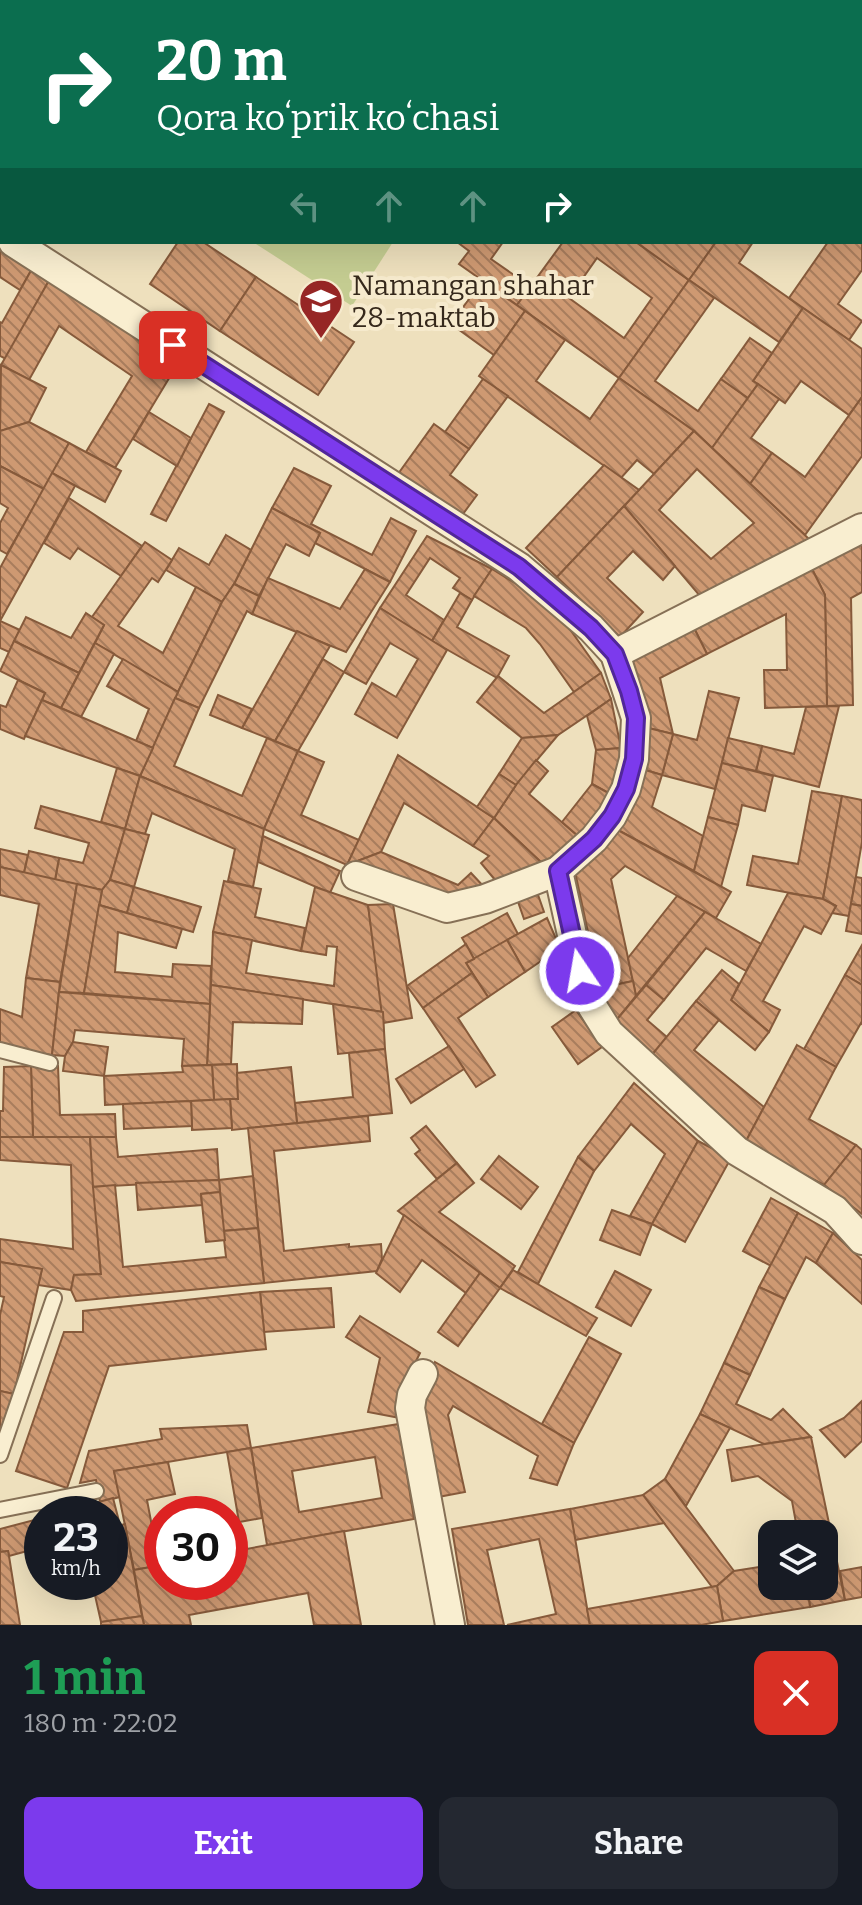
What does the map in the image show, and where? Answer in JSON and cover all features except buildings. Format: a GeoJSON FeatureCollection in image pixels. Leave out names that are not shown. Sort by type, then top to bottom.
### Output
{"type":"FeatureCollection","features":[{"type":"Feature","properties":{"kind":"street"},"geometry":{"type":"LineString","coordinates":[[16,244],[519,567],[583,621],[615,654],[636,718],[634,759],[626,789],[612,816],[594,839],[558,871],[485,899],[447,908],[356,876]]}},
{"type":"Feature","properties":{"kind":"street"},"geometry":{"type":"LineString","coordinates":[[615,654],[862,528]]}},
{"type":"Feature","properties":{"kind":"street"},"geometry":{"type":"LineString","coordinates":[[558,871],[580,971],[592,1006],[609,1033],[737,1151],[835,1210],[862,1240]]}},
{"type":"Feature","properties":{"kind":"street"},"geometry":{"type":"LineString","coordinates":[[423,1374],[412,1395],[410,1408],[450,1625]]}},
{"type":"Feature","properties":{"kind":"lane"},"geometry":{"type":"LineString","coordinates":[[0,1050],[50,1063]]}},
{"type":"Feature","properties":{"kind":"lane"},"geometry":{"type":"LineString","coordinates":[[0,1455],[54,1298]]}},
{"type":"Feature","properties":{"kind":"lane"},"geometry":{"type":"LineString","coordinates":[[0,1510],[96,1491]]}},
{"type":"Feature","properties":{"kind":"green space"},"geometry":{"type":"Polygon","coordinates":[[[256,244],[392,244],[352,306],[256,244]]]}},
{"type":"Feature","properties":{"kind":"place","name":"Namangan shahar 28-maktab"},"geometry":{"type":"Point","coordinates":[321,340]}},
{"type":"Feature","properties":{"kind":"route"},"geometry":{"type":"LineString","coordinates":[[173,345],[519,567],[591,628],[615,654],[636,718],[634,759],[626,789],[612,816],[594,839],[558,871],[580,971]]}}]}
